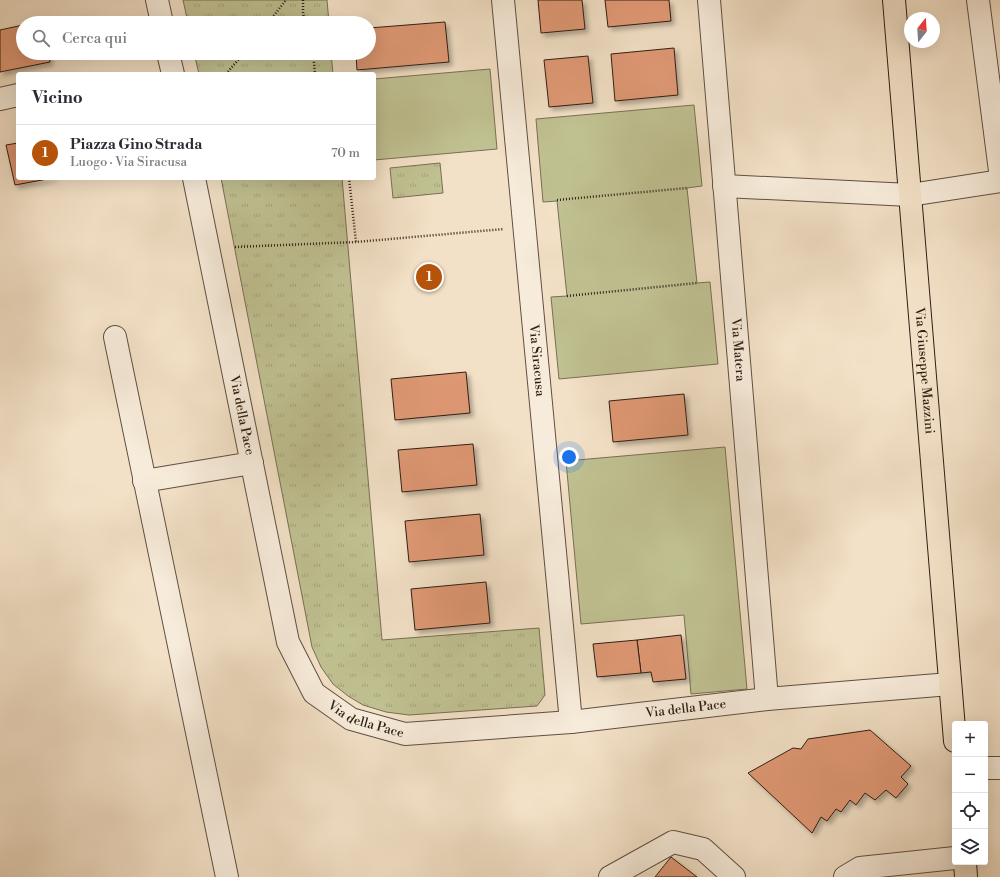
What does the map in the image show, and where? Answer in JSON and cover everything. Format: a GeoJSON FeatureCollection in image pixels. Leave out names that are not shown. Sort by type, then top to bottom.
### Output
{"type":"FeatureCollection","features":[{"type":"Feature","properties":{"kind":"main road","name":"Via Giuseppe Mazzini"},"geometry":{"type":"LineString","coordinates":[[894,0],[953,721]]}},
{"type":"Feature","properties":{"kind":"main road"},"geometry":{"type":"LineString","coordinates":[[965,865],[966,877]]}},
{"type":"Feature","properties":{"kind":"street"},"geometry":{"type":"LineString","coordinates":[[157,0],[160,16]]}},
{"type":"Feature","properties":{"kind":"street","name":"Via Siracusa"},"geometry":{"type":"LineString","coordinates":[[502,0],[571,722]]}},
{"type":"Feature","properties":{"kind":"street","name":"Via Matera"},"geometry":{"type":"LineString","coordinates":[[709,0],[767,699]]}},
{"type":"Feature","properties":{"kind":"street"},"geometry":{"type":"LineString","coordinates":[[978,0],[1000,171]]}},
{"type":"Feature","properties":{"kind":"street"},"geometry":{"type":"LineString","coordinates":[[170,60],[173,72]]}},
{"type":"Feature","properties":{"kind":"street"},"geometry":{"type":"LineString","coordinates":[[0,99],[16,95]]}},
{"type":"Feature","properties":{"kind":"street","name":"Via della Pace"},"geometry":{"type":"LineString","coordinates":[[194,180],[288,642],[314,693],[351,719],[405,734],[571,722],[767,699],[950,684]]}},
{"type":"Feature","properties":{"kind":"street"},"geometry":{"type":"LineString","coordinates":[[724,186],[910,195],[1000,181]]}},
{"type":"Feature","properties":{"kind":"street"},"geometry":{"type":"LineString","coordinates":[[115,336],[227,877]]}},
{"type":"Feature","properties":{"kind":"street"},"geometry":{"type":"LineString","coordinates":[[144,481],[252,463]]}},
{"type":"Feature","properties":{"kind":"street"},"geometry":{"type":"LineString","coordinates":[[988,768],[1000,768]]}},
{"type":"Feature","properties":{"kind":"street"},"geometry":{"type":"LineString","coordinates":[[610,877],[672,842],[703,850],[734,877]]}},
{"type":"Feature","properties":{"kind":"street"},"geometry":{"type":"LineString","coordinates":[[845,877],[860,868],[952,858]]}},
{"type":"Feature","properties":{"kind":"path"},"geometry":{"type":"LineString","coordinates":[[273,16],[286,0]]}},
{"type":"Feature","properties":{"kind":"path"},"geometry":{"type":"LineString","coordinates":[[303,0],[304,16]]}},
{"type":"Feature","properties":{"kind":"path"},"geometry":{"type":"LineString","coordinates":[[228,72],[238,60]]}},
{"type":"Feature","properties":{"kind":"path"},"geometry":{"type":"LineString","coordinates":[[314,60],[315,72]]}},
{"type":"Feature","properties":{"kind":"path"},"geometry":{"type":"LineString","coordinates":[[349,180],[356,242]]}},
{"type":"Feature","properties":{"kind":"path"},"geometry":{"type":"LineString","coordinates":[[557,200],[687,188]]}},
{"type":"Feature","properties":{"kind":"path"},"geometry":{"type":"LineString","coordinates":[[235,247],[356,242],[504,229]]}},
{"type":"Feature","properties":{"kind":"path"},"geometry":{"type":"LineString","coordinates":[[567,296],[697,283]]}},
{"type":"Feature","properties":{"kind":"green space"},"geometry":{"type":"Polygon","coordinates":[[[183,0],[327,0],[328,16],[186,16],[183,0]]]}},
{"type":"Feature","properties":{"kind":"green space"},"geometry":{"type":"Polygon","coordinates":[[[196,60],[332,60],[333,72],[199,72],[196,60]]]}},
{"type":"Feature","properties":{"kind":"green space"},"geometry":{"type":"Polygon","coordinates":[[[490,69],[497,149],[376,160],[376,79],[490,69]]]}},
{"type":"Feature","properties":{"kind":"green space"},"geometry":{"type":"Polygon","coordinates":[[[694,105],[702,186],[687,188],[697,283],[710,282],[718,364],[559,379],[551,297],[567,296],[557,201],[543,202],[536,119],[694,105]]]}},
{"type":"Feature","properties":{"kind":"green space"},"geometry":{"type":"Polygon","coordinates":[[[440,163],[443,193],[393,198],[390,168],[440,163]]]}},
{"type":"Feature","properties":{"kind":"green space"},"geometry":{"type":"Polygon","coordinates":[[[221,180],[342,180],[382,640],[539,628],[545,695],[537,706],[409,715],[386,712],[363,705],[348,696],[333,684],[321,667],[312,647],[221,180]]]}},
{"type":"Feature","properties":{"kind":"green space"},"geometry":{"type":"Polygon","coordinates":[[[725,447],[747,689],[691,694],[684,615],[581,624],[566,461],[725,447]]]}},
{"type":"Feature","properties":{"kind":"building"},"geometry":{"type":"Polygon","coordinates":[[[538,0],[582,0],[585,29],[541,33],[538,0]]]}},
{"type":"Feature","properties":{"kind":"building"},"geometry":{"type":"Polygon","coordinates":[[[605,0],[669,0],[671,21],[608,27],[605,0]]]}},
{"type":"Feature","properties":{"kind":"building"},"geometry":{"type":"Polygon","coordinates":[[[445,22],[449,62],[357,70],[356,60],[376,60],[376,27],[445,22]]]}},
{"type":"Feature","properties":{"kind":"building"},"geometry":{"type":"Polygon","coordinates":[[[16,27],[16,60],[50,60],[50,62],[0,72],[0,30],[16,27]]]}},
{"type":"Feature","properties":{"kind":"building"},"geometry":{"type":"Polygon","coordinates":[[[674,48],[678,95],[615,101],[611,54],[674,48]]]}},
{"type":"Feature","properties":{"kind":"building"},"geometry":{"type":"Polygon","coordinates":[[[588,56],[593,103],[549,107],[544,60],[588,56]]]}},
{"type":"Feature","properties":{"kind":"building"},"geometry":{"type":"Polygon","coordinates":[[[16,143],[16,180],[42,180],[15,185],[6,145],[16,143]]]}},
{"type":"Feature","properties":{"kind":"building"},"geometry":{"type":"Polygon","coordinates":[[[466,372],[470,413],[395,420],[391,379],[466,372]]]}},
{"type":"Feature","properties":{"kind":"building"},"geometry":{"type":"Polygon","coordinates":[[[684,394],[688,435],[613,442],[609,401],[684,394]]]}},
{"type":"Feature","properties":{"kind":"building"},"geometry":{"type":"Polygon","coordinates":[[[473,444],[477,485],[402,492],[398,450],[473,444]]]}},
{"type":"Feature","properties":{"kind":"building"},"geometry":{"type":"Polygon","coordinates":[[[480,514],[484,555],[409,562],[405,521],[480,514]]]}},
{"type":"Feature","properties":{"kind":"building"},"geometry":{"type":"Polygon","coordinates":[[[486,582],[490,623],[415,630],[411,589],[486,582]]]}},
{"type":"Feature","properties":{"kind":"building"},"geometry":{"type":"Polygon","coordinates":[[[681,635],[686,679],[653,682],[651,672],[641,673],[637,640],[681,635]]]}},
{"type":"Feature","properties":{"kind":"building"},"geometry":{"type":"Polygon","coordinates":[[[637,640],[641,673],[597,677],[593,644],[637,640]]]}},
{"type":"Feature","properties":{"kind":"building"},"geometry":{"type":"Polygon","coordinates":[[[870,730],[911,766],[901,777],[908,784],[896,798],[886,790],[875,800],[865,793],[856,805],[850,800],[841,812],[836,809],[827,821],[821,817],[812,833],[748,773],[793,748],[801,749],[808,739],[870,730]]]}},
{"type":"Feature","properties":{"kind":"building"},"geometry":{"type":"Polygon","coordinates":[[[671,857],[697,877],[655,877],[671,857]]]}},
{"type":"Feature","properties":{"kind":"place","name":"Piazza Gino Strada"},"geometry":{"type":"Point","coordinates":[429,277]}}]}
